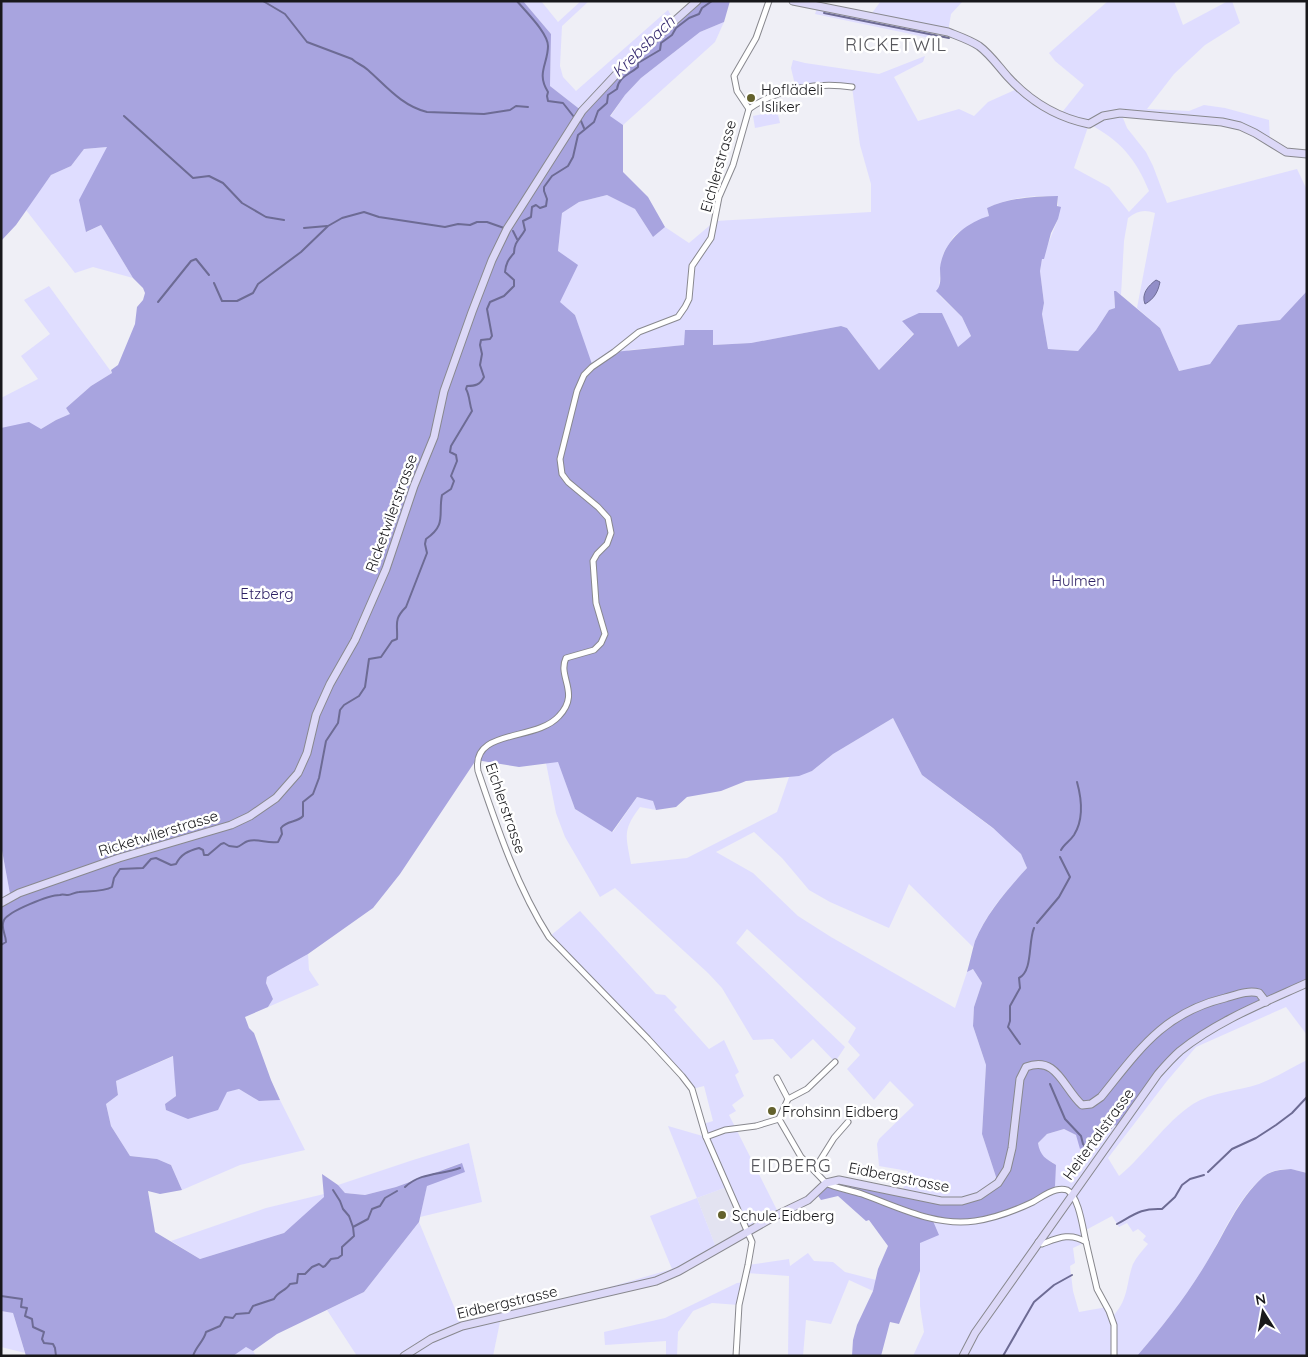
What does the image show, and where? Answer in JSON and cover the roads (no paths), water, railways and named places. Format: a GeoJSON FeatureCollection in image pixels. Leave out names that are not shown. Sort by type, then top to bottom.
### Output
{"type":"FeatureCollection","features":[{"type":"Feature","properties":{"kind":"street","name":"Ricketwilerstrasse"},"geometry":{"type":"LineString","coordinates":[[1,903],[19,893],[119,858],[231,825],[250,816],[276,798],[298,773],[307,753],[316,715],[330,684],[355,640],[386,569],[414,486],[434,437],[444,392],[472,312],[492,260],[507,229],[582,111],[624,66],[697,1]]}},
{"type":"Feature","properties":{"kind":"street"},"geometry":{"type":"LineString","coordinates":[[769,1],[756,38],[734,76],[737,91],[749,108],[768,96],[796,89],[816,86],[852,87]]}},
{"type":"Feature","properties":{"kind":"street"},"geometry":{"type":"LineString","coordinates":[[794,1],[948,32],[962,38],[982,49],[1014,84],[1041,105],[1059,116],[1075,122],[1089,124],[1103,116],[1120,113],[1222,122],[1240,126],[1255,133],[1286,152],[1307,154]]}},
{"type":"Feature","properties":{"kind":"street","name":"Eichlerstrasse"},"geometry":{"type":"LineString","coordinates":[[748,1232],[706,1137],[692,1089],[682,1076],[550,937],[537,918],[507,849],[478,771],[476,760],[481,750],[491,743],[548,726],[560,715],[568,701],[570,690],[563,664],[566,658],[594,650],[601,643],[605,634],[596,603],[593,561],[596,554],[607,544],[610,533],[608,518],[568,482],[562,474],[560,460],[577,391],[584,374],[592,367],[639,332],[678,317],[685,307],[689,298],[692,266],[711,238],[720,197],[733,165],[749,108]]}},
{"type":"Feature","properties":{"kind":"street","name":"Heitertalstrasse"},"geometry":{"type":"LineString","coordinates":[[963,1356],[975,1333],[1038,1242],[1158,1074],[1178,1052],[1210,1030],[1307,983]]}},
{"type":"Feature","properties":{"kind":"street","name":"Eidbergstrasse"},"geometry":{"type":"LineString","coordinates":[[404,1356],[431,1339],[462,1326],[656,1281],[680,1271],[808,1200],[826,1183],[839,1180],[941,1201],[962,1201],[979,1196],[998,1183],[1008,1169],[1020,1079],[1026,1067],[1035,1064],[1045,1064],[1055,1070],[1074,1098],[1082,1106],[1091,1104],[1159,1030],[1178,1016],[1212,1002],[1248,992],[1259,994],[1266,1002]]}},
{"type":"Feature","properties":{"kind":"street"},"geometry":{"type":"LineString","coordinates":[[706,1137],[725,1130],[756,1126],[779,1118],[788,1099],[807,1089],[835,1062]]}},
{"type":"Feature","properties":{"kind":"street"},"geometry":{"type":"LineString","coordinates":[[777,1078],[788,1099]]}},
{"type":"Feature","properties":{"kind":"street"},"geometry":{"type":"LineString","coordinates":[[779,1118],[801,1157],[826,1183],[934,1219],[954,1223],[975,1221],[1000,1216],[1034,1202],[1058,1189],[1066,1190],[1072,1194],[1097,1289],[1114,1325],[1116,1342],[1114,1356]]}},
{"type":"Feature","properties":{"kind":"street"},"geometry":{"type":"LineString","coordinates":[[814,1170],[834,1138],[848,1122]]}},
{"type":"Feature","properties":{"kind":"street"},"geometry":{"type":"LineString","coordinates":[[736,1356],[739,1305],[752,1242],[748,1232]]}},
{"type":"Feature","properties":{"kind":"street"},"geometry":{"type":"LineString","coordinates":[[1038,1242],[1042,1244],[1061,1236],[1072,1236],[1086,1242]]}},
{"type":"Feature","properties":{"kind":"waterway"},"geometry":{"type":"LineString","coordinates":[[263,1],[285,14],[307,42],[352,59],[366,68],[402,100],[418,109],[427,112],[484,114],[510,110],[516,106],[528,107]]}},
{"type":"Feature","properties":{"kind":"waterway"},"geometry":{"type":"LineString","coordinates":[[517,1],[541,29],[547,41],[548,52],[543,79],[548,92],[548,101],[563,103],[574,117]]}},
{"type":"Feature","properties":{"kind":"waterway","name":"Krebsbach"},"geometry":{"type":"LineString","coordinates":[[1,945],[6,942],[3,926],[4,920],[13,912],[30,904],[55,896],[109,889],[112,887],[114,878],[120,869],[143,868],[151,859],[156,858],[171,865],[176,864],[185,853],[199,848],[203,850],[204,855],[208,855],[224,843],[237,847],[252,840],[278,842],[282,834],[281,828],[283,825],[298,820],[303,816],[303,802],[313,794],[319,778],[326,741],[338,723],[340,710],[344,705],[359,696],[365,687],[369,659],[381,657],[392,641],[397,639],[399,615],[406,607],[427,553],[426,539],[437,529],[440,519],[442,495],[451,489],[454,481],[451,476],[457,461],[456,455],[450,452],[451,446],[472,411],[466,389],[467,386],[479,383],[484,377],[480,365],[482,354],[480,345],[481,340],[490,339],[492,336],[487,309],[490,302],[504,296],[514,286],[514,280],[505,272],[505,269],[514,253],[516,243],[525,230],[523,221],[531,217],[532,207],[536,205],[540,208],[546,206],[547,199],[544,187],[552,176],[568,166],[573,157],[578,135],[594,122],[598,111],[607,103],[608,95],[617,89],[622,78],[638,67],[638,63],[660,50],[661,43],[672,35],[676,28],[689,18],[699,14],[702,8],[712,1]]}},
{"type":"Feature","properties":{"kind":"waterway"},"geometry":{"type":"LineString","coordinates":[[824,13],[949,38]]}},
{"type":"Feature","properties":{"kind":"waterway"},"geometry":{"type":"LineString","coordinates":[[124,116],[193,178],[209,176],[223,183],[242,203],[266,217],[284,220]]}},
{"type":"Feature","properties":{"kind":"waterway"},"geometry":{"type":"LineString","coordinates":[[581,121],[584,128]]}},
{"type":"Feature","properties":{"kind":"waterway"},"geometry":{"type":"LineString","coordinates":[[214,283],[222,301],[237,301],[253,293],[258,284],[301,252],[328,226],[342,218],[364,212],[379,217],[445,227],[487,222],[504,228]]}},
{"type":"Feature","properties":{"kind":"waterway"},"geometry":{"type":"LineString","coordinates":[[304,228],[327,226]]}},
{"type":"Feature","properties":{"kind":"waterway"},"geometry":{"type":"LineString","coordinates":[[513,231],[517,239]]}},
{"type":"Feature","properties":{"kind":"waterway"},"geometry":{"type":"LineString","coordinates":[[158,302],[191,261],[196,259],[209,275]]}},
{"type":"Feature","properties":{"kind":"waterway"},"geometry":{"type":"LineString","coordinates":[[1061,850],[1074,835],[1081,816],[1081,802],[1077,782]]}},
{"type":"Feature","properties":{"kind":"waterway"},"geometry":{"type":"LineString","coordinates":[[1037,923],[1059,897],[1070,877],[1060,857]]}},
{"type":"Feature","properties":{"kind":"waterway"},"geometry":{"type":"LineString","coordinates":[[1020,1044],[1008,1027],[1010,1006],[1020,988],[1019,978],[1028,963],[1034,928]]}},
{"type":"Feature","properties":{"kind":"waterway"},"geometry":{"type":"LineString","coordinates":[[1050,1084],[1065,1119],[1081,1136],[1086,1147]]}},
{"type":"Feature","properties":{"kind":"waterway"},"geometry":{"type":"LineString","coordinates":[[1208,1172],[1232,1149],[1256,1138],[1276,1125],[1292,1113],[1307,1097]]}},
{"type":"Feature","properties":{"kind":"waterway"},"geometry":{"type":"LineString","coordinates":[[405,1187],[424,1176],[460,1168]]}},
{"type":"Feature","properties":{"kind":"waterway"},"geometry":{"type":"LineString","coordinates":[[1117,1224],[1143,1211],[1162,1209],[1175,1197],[1182,1185],[1190,1179],[1204,1175]]}},
{"type":"Feature","properties":{"kind":"waterway"},"geometry":{"type":"LineString","coordinates":[[333,1190],[349,1216],[353,1227]]}},
{"type":"Feature","properties":{"kind":"waterway"},"geometry":{"type":"LineString","coordinates":[[193,1356],[206,1332],[220,1326],[225,1317],[233,1318],[236,1314],[249,1313],[253,1306],[274,1299],[290,1284],[297,1283],[298,1274],[305,1274],[312,1267],[319,1264],[323,1267],[331,1259],[342,1255],[342,1247],[354,1236],[353,1227],[368,1219],[372,1209],[380,1206],[385,1198],[397,1191]]}},
{"type":"Feature","properties":{"kind":"waterway"},"geometry":{"type":"LineString","coordinates":[[1003,1356],[1034,1302],[1054,1285],[1072,1275]]}},
{"type":"Feature","properties":{"kind":"waterway"},"geometry":{"type":"LineString","coordinates":[[1,1296],[22,1299],[21,1307],[27,1308],[25,1316],[32,1319],[33,1327],[44,1332],[42,1339],[44,1343],[53,1344],[56,1356]]}},
{"type":"Feature","properties":{"kind":"place","name":"Hoflädeli Isliker"},"geometry":{"type":"Point","coordinates":[751,98]}},
{"type":"Feature","properties":{"kind":"place","name":"Frohsinn Eidberg"},"geometry":{"type":"Point","coordinates":[772,1111]}},
{"type":"Feature","properties":{"kind":"place","name":"Schule Eidberg"},"geometry":{"type":"Point","coordinates":[722,1215]}},
{"type":"Feature","properties":{"kind":"district","name":"RICKETWIL"},"geometry":{"type":"Point","coordinates":[896,44]}},
{"type":"Feature","properties":{"kind":"district","name":"EIDBERG"},"geometry":{"type":"Point","coordinates":[791,1165]}},
{"type":"Feature","properties":{"kind":"park label","name":"Hulmen"},"geometry":{"type":"Point","coordinates":[1078,580]}},
{"type":"Feature","properties":{"kind":"park label","name":"Etzberg"},"geometry":{"type":"Point","coordinates":[267,593]}}]}
